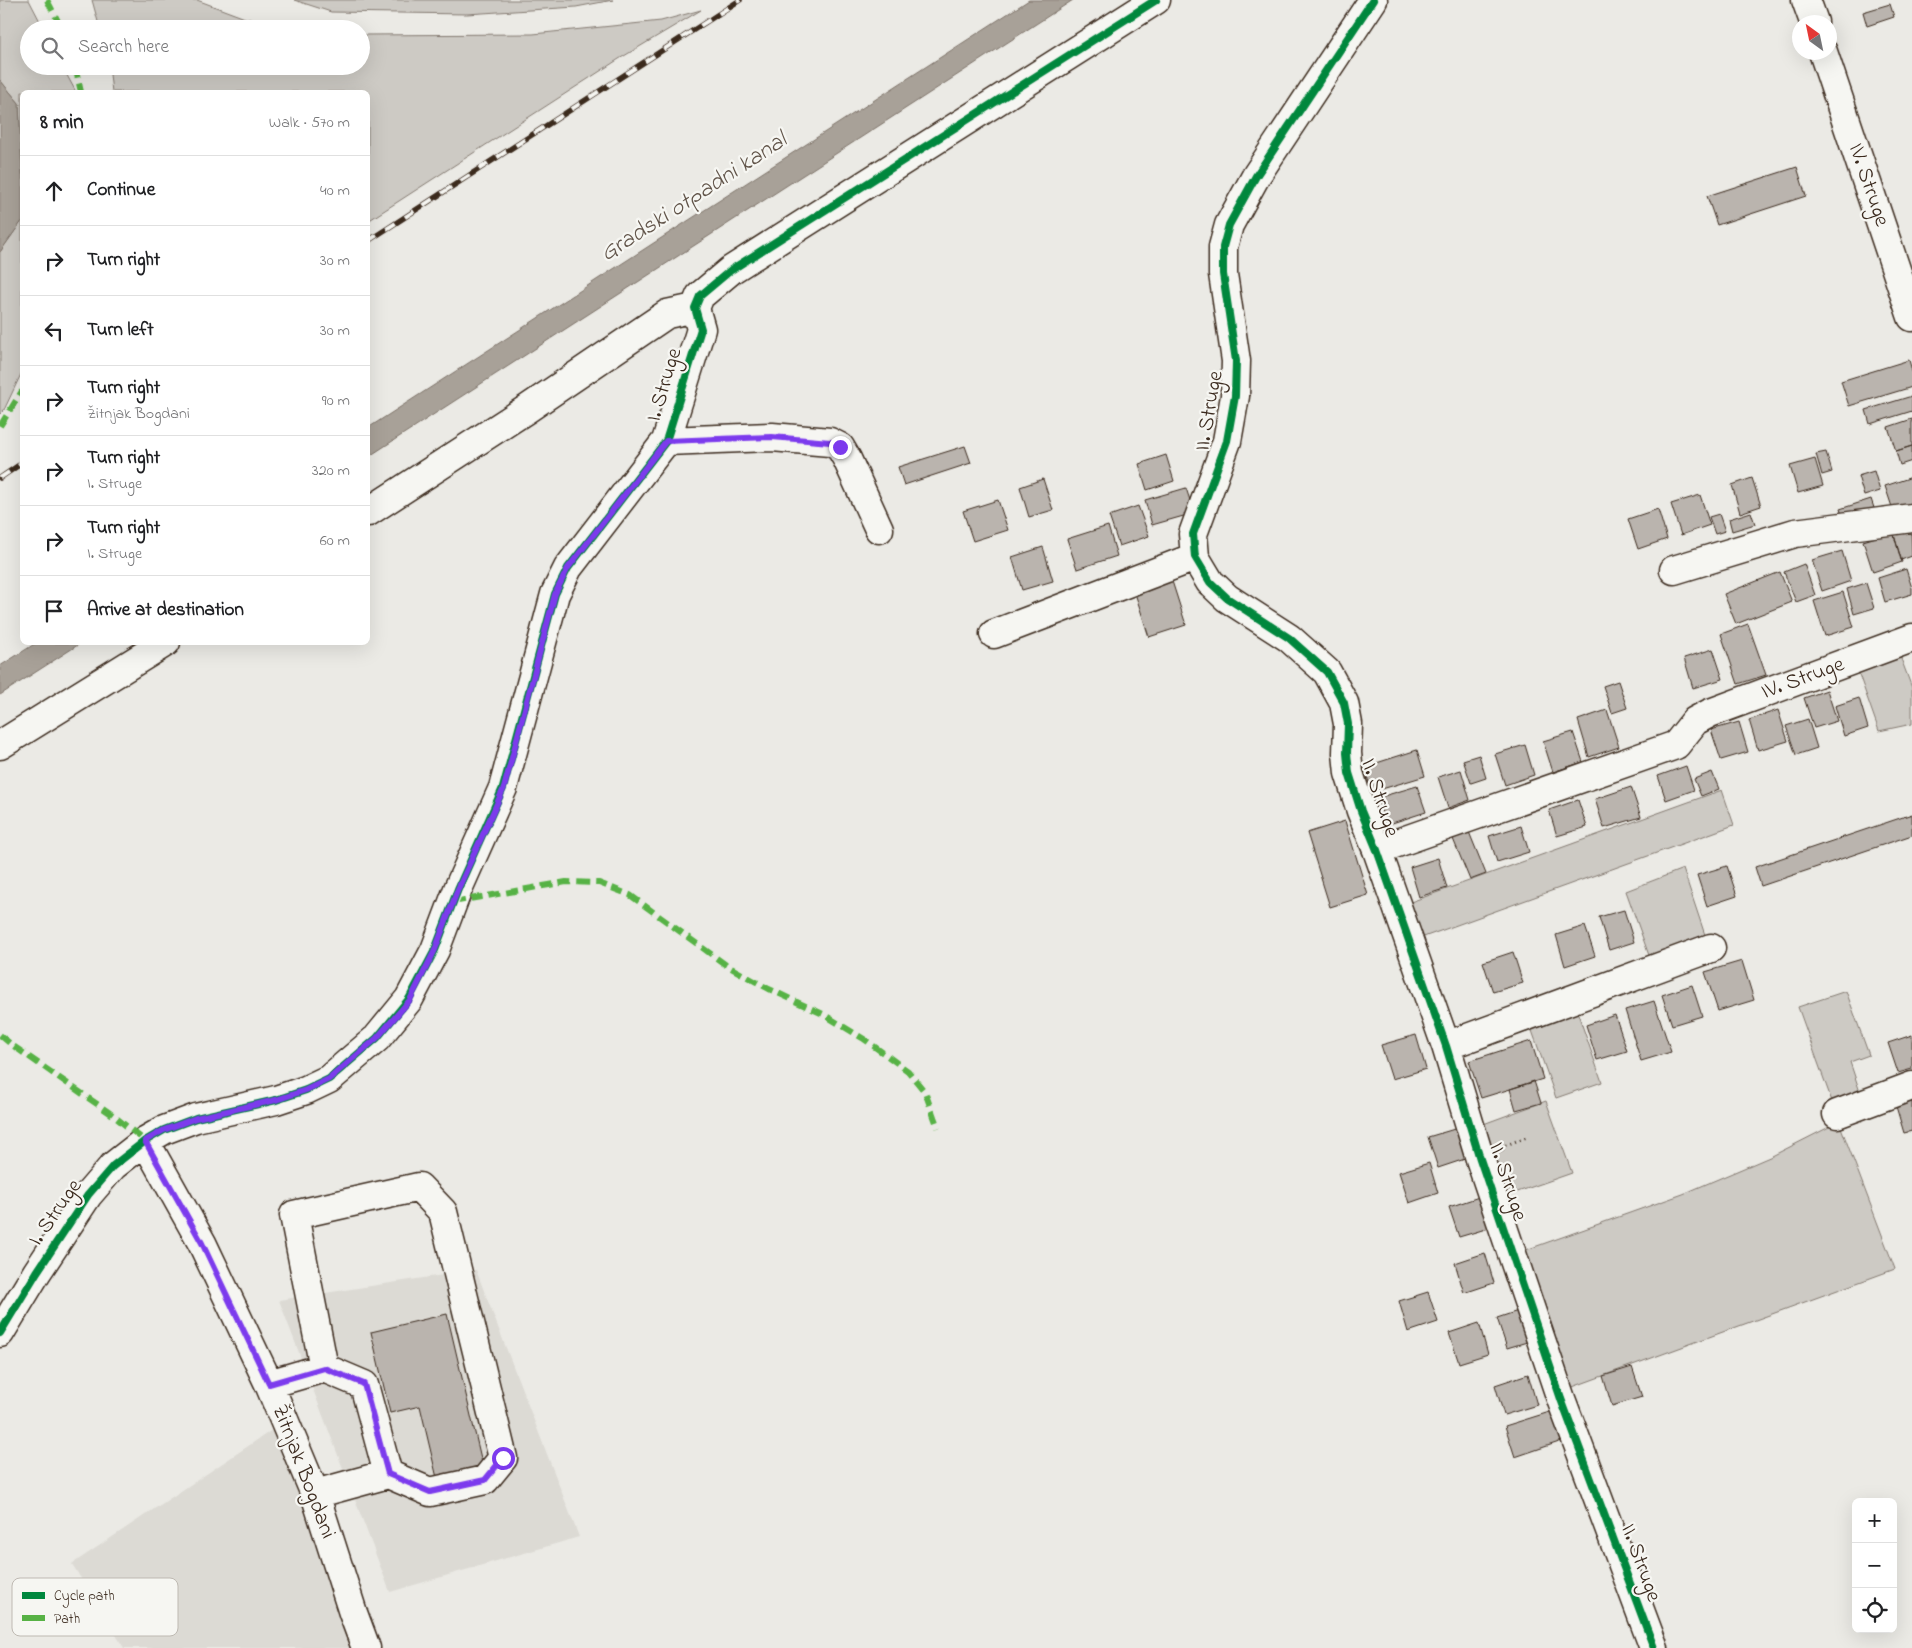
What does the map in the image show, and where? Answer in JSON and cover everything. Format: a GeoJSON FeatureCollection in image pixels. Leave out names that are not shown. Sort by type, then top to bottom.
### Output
{"type":"FeatureCollection","features":[{"type":"Feature","properties":{"kind":"street"},"geometry":{"type":"LineString","coordinates":[[370,511],[527,409],[667,314],[695,308],[700,296],[731,270],[1156,0]]}},
{"type":"Feature","properties":{"kind":"street","name":"II. Struge"},"geometry":{"type":"LineString","coordinates":[[1373,0],[1256,176],[1229,225],[1223,247],[1223,274],[1236,361],[1235,396],[1227,441],[1193,534],[1195,557],[1210,582],[1228,598],[1289,638],[1309,654],[1327,672],[1344,703],[1348,724],[1347,753],[1349,773],[1361,811],[1377,850],[1446,1046],[1479,1155],[1561,1399],[1654,1648]]}},
{"type":"Feature","properties":{"kind":"street"},"geometry":{"type":"LineString","coordinates":[[1806,0],[1811,15]]}},
{"type":"Feature","properties":{"kind":"street","name":"IV. Struge"},"geometry":{"type":"LineString","coordinates":[[1827,60],[1912,317]]}},
{"type":"Feature","properties":{"kind":"street","name":"I. Struge"},"geometry":{"type":"LineString","coordinates":[[0,1333],[37,1272],[88,1195],[113,1166],[145,1141],[164,1130],[196,1118],[276,1100],[306,1090],[329,1079],[377,1038],[410,1000],[435,950],[458,889],[504,788],[555,594],[568,568],[666,441],[701,329],[695,308]]}},
{"type":"Feature","properties":{"kind":"street","name":"I. Struge"},"geometry":{"type":"LineString","coordinates":[[666,441],[772,437],[830,442],[840,447],[847,459],[879,529]]}},
{"type":"Feature","properties":{"kind":"street"},"geometry":{"type":"LineString","coordinates":[[1674,570],[1795,534],[1912,518]]}},
{"type":"Feature","properties":{"kind":"street"},"geometry":{"type":"LineString","coordinates":[[994,634],[1195,557]]}},
{"type":"Feature","properties":{"kind":"street","name":"IV. Struge"},"geometry":{"type":"LineString","coordinates":[[1695,720],[1912,638]]}},
{"type":"Feature","properties":{"kind":"street"},"geometry":{"type":"LineString","coordinates":[[0,745],[161,645]]}},
{"type":"Feature","properties":{"kind":"street","name":"II. Struge"},"geometry":{"type":"LineString","coordinates":[[1377,850],[1676,745],[1695,720]]}},
{"type":"Feature","properties":{"kind":"street"},"geometry":{"type":"LineString","coordinates":[[1446,1046],[1711,948]]}},
{"type":"Feature","properties":{"kind":"street"},"geometry":{"type":"LineString","coordinates":[[1837,1114],[1912,1086]]}},
{"type":"Feature","properties":{"kind":"street","name":"Žitnjak Bogdani"},"geometry":{"type":"LineString","coordinates":[[145,1141],[202,1243],[269,1384],[315,1494],[366,1648]]}},
{"type":"Feature","properties":{"kind":"street"},"geometry":{"type":"LineString","coordinates":[[315,1494],[388,1474],[430,1492],[485,1480],[503,1458],[443,1212],[419,1187],[294,1215],[324,1368]]}},
{"type":"Feature","properties":{"kind":"street"},"geometry":{"type":"LineString","coordinates":[[269,1384],[324,1368],[364,1384],[388,1474]]}},
{"type":"Feature","properties":{"kind":"path"},"geometry":{"type":"LineString","coordinates":[[1479,1155],[1528,1137]]}},
{"type":"Feature","properties":{"kind":"shaded area"},"geometry":{"type":"Polygon","coordinates":[[[0,0],[29,0],[39,20],[20,20],[20,75],[67,75],[75,90],[20,90],[20,127],[19,103],[0,80],[0,0]]]}},
{"type":"Feature","properties":{"kind":"shaded area"},"geometry":{"type":"Polygon","coordinates":[[[92,0],[197,0],[254,20],[98,20],[92,0]]]}},
{"type":"Feature","properties":{"kind":"shaded area"},"geometry":{"type":"Polygon","coordinates":[[[294,0],[613,0],[576,7],[467,14],[331,12],[294,0]]]}},
{"type":"Feature","properties":{"kind":"shaded area"},"geometry":{"type":"Polygon","coordinates":[[[1029,0],[1073,0],[370,456],[370,427],[1029,0]]]}},
{"type":"Feature","properties":{"kind":"shaded area"},"geometry":{"type":"Polygon","coordinates":[[[701,10],[619,59],[370,220],[370,90],[112,90],[110,75],[370,75],[370,35],[533,34],[661,21],[701,10]]]}},
{"type":"Feature","properties":{"kind":"shaded area"},"geometry":{"type":"Polygon","coordinates":[[[0,80],[19,103],[20,224],[0,252],[0,80]]]}},
{"type":"Feature","properties":{"kind":"shaded area"},"geometry":{"type":"Polygon","coordinates":[[[20,224],[20,376],[4,410],[0,414],[0,252],[20,224]]]}},
{"type":"Feature","properties":{"kind":"shaded area"},"geometry":{"type":"Polygon","coordinates":[[[33,645],[78,645],[0,695],[0,666],[33,645]]]}},
{"type":"Feature","properties":{"kind":"shaded area"},"geometry":{"type":"Polygon","coordinates":[[[1897,648],[1912,688],[1912,724],[1879,731],[1855,663],[1897,648]]]}},
{"type":"Feature","properties":{"kind":"shaded area"},"geometry":{"type":"Polygon","coordinates":[[[1722,790],[1734,825],[1418,939],[1405,904],[1722,790]]]}},
{"type":"Feature","properties":{"kind":"shaded area"},"geometry":{"type":"Polygon","coordinates":[[[1683,869],[1707,941],[1651,961],[1626,891],[1683,869]]]}},
{"type":"Feature","properties":{"kind":"shaded area"},"geometry":{"type":"Polygon","coordinates":[[[1846,991],[1869,1055],[1850,1062],[1862,1098],[1834,1107],[1798,1007],[1846,991]]]}},
{"type":"Feature","properties":{"kind":"shaded area"},"geometry":{"type":"Polygon","coordinates":[[[1576,1008],[1602,1082],[1556,1098],[1530,1025],[1576,1008]]]}},
{"type":"Feature","properties":{"kind":"shaded area"},"geometry":{"type":"Polygon","coordinates":[[[1546,1101],[1572,1173],[1503,1197],[1492,1156],[1504,1150],[1501,1143],[1489,1146],[1478,1126],[1546,1101]]]}},
{"type":"Feature","properties":{"kind":"shaded area"},"geometry":{"type":"Polygon","coordinates":[[[1839,1122],[1895,1269],[1567,1389],[1523,1251],[1683,1194],[1772,1156],[1839,1122]]]}},
{"type":"Feature","properties":{"kind":"shaded area"},"geometry":{"type":"Polygon","coordinates":[[[476,1270],[579,1537],[390,1592],[279,1300],[476,1270]]]}},
{"type":"Feature","properties":{"kind":"shaded area"},"geometry":{"type":"Polygon","coordinates":[[[275,1428],[358,1648],[124,1648],[117,1636],[178,1636],[178,1578],[81,1578],[72,1564],[275,1428]]]}},
{"type":"Feature","properties":{"kind":"building"},"geometry":{"type":"Polygon","coordinates":[[[1890,4],[1894,17],[1867,26],[1863,12],[1890,4]]]}},
{"type":"Feature","properties":{"kind":"building"},"geometry":{"type":"Polygon","coordinates":[[[1797,167],[1806,196],[1717,225],[1707,196],[1797,167]]]}},
{"type":"Feature","properties":{"kind":"building"},"geometry":{"type":"Polygon","coordinates":[[[1909,360],[1912,371],[1912,387],[1849,406],[1841,381],[1909,360]]]}},
{"type":"Feature","properties":{"kind":"building"},"geometry":{"type":"Polygon","coordinates":[[[1912,396],[1912,411],[1870,424],[1866,410],[1912,396]]]}},
{"type":"Feature","properties":{"kind":"building"},"geometry":{"type":"Polygon","coordinates":[[[1912,419],[1912,446],[1896,451],[1888,427],[1912,419]]]}},
{"type":"Feature","properties":{"kind":"building"},"geometry":{"type":"Polygon","coordinates":[[[965,446],[971,463],[904,485],[898,467],[965,446]]]}},
{"type":"Feature","properties":{"kind":"building"},"geometry":{"type":"Polygon","coordinates":[[[1912,446],[1912,461],[1900,465],[1896,451],[1912,446]]]}},
{"type":"Feature","properties":{"kind":"building"},"geometry":{"type":"Polygon","coordinates":[[[1826,452],[1832,472],[1822,475],[1816,454],[1826,452]]]}},
{"type":"Feature","properties":{"kind":"building"},"geometry":{"type":"Polygon","coordinates":[[[1166,455],[1174,481],[1147,490],[1139,464],[1166,455]]]}},
{"type":"Feature","properties":{"kind":"building"},"geometry":{"type":"Polygon","coordinates":[[[1815,459],[1823,486],[1798,493],[1790,466],[1815,459]]]}},
{"type":"Feature","properties":{"kind":"building"},"geometry":{"type":"Polygon","coordinates":[[[1874,471],[1880,491],[1864,496],[1858,476],[1874,471]]]}},
{"type":"Feature","properties":{"kind":"building"},"geometry":{"type":"Polygon","coordinates":[[[1912,477],[1912,510],[1895,516],[1885,486],[1912,477]]]}},
{"type":"Feature","properties":{"kind":"building"},"geometry":{"type":"Polygon","coordinates":[[[1752,478],[1761,506],[1740,513],[1732,485],[1752,478]]]}},
{"type":"Feature","properties":{"kind":"building"},"geometry":{"type":"Polygon","coordinates":[[[1043,479],[1053,510],[1029,517],[1020,487],[1043,479]]]}},
{"type":"Feature","properties":{"kind":"building"},"geometry":{"type":"Polygon","coordinates":[[[1186,488],[1194,513],[1152,525],[1145,500],[1186,488]]]}},
{"type":"Feature","properties":{"kind":"building"},"geometry":{"type":"Polygon","coordinates":[[[1700,495],[1710,525],[1681,535],[1671,504],[1700,495]]]}},
{"type":"Feature","properties":{"kind":"building"},"geometry":{"type":"Polygon","coordinates":[[[1871,499],[1876,514],[1845,523],[1840,509],[1871,499]]]}},
{"type":"Feature","properties":{"kind":"building"},"geometry":{"type":"Polygon","coordinates":[[[998,500],[1008,530],[973,541],[963,511],[998,500]]]}},
{"type":"Feature","properties":{"kind":"building"},"geometry":{"type":"Polygon","coordinates":[[[1138,506],[1149,536],[1119,546],[1109,516],[1138,506]]]}},
{"type":"Feature","properties":{"kind":"building"},"geometry":{"type":"Polygon","coordinates":[[[1658,509],[1667,539],[1638,549],[1628,519],[1658,509]]]}},
{"type":"Feature","properties":{"kind":"building"},"geometry":{"type":"Polygon","coordinates":[[[1751,512],[1755,524],[1732,531],[1729,519],[1751,512]]]}},
{"type":"Feature","properties":{"kind":"building"},"geometry":{"type":"Polygon","coordinates":[[[1719,514],[1725,531],[1715,534],[1709,517],[1719,514]]]}},
{"type":"Feature","properties":{"kind":"building"},"geometry":{"type":"Polygon","coordinates":[[[1108,526],[1117,556],[1077,569],[1067,539],[1108,526]]]}},
{"type":"Feature","properties":{"kind":"building"},"geometry":{"type":"Polygon","coordinates":[[[1911,530],[1912,556],[1901,560],[1894,535],[1911,530]]]}},
{"type":"Feature","properties":{"kind":"building"},"geometry":{"type":"Polygon","coordinates":[[[1893,532],[1902,562],[1873,572],[1863,541],[1893,532]]]}},
{"type":"Feature","properties":{"kind":"building"},"geometry":{"type":"Polygon","coordinates":[[[1043,547],[1053,581],[1022,590],[1012,557],[1043,547]]]}},
{"type":"Feature","properties":{"kind":"building"},"geometry":{"type":"Polygon","coordinates":[[[1842,551],[1851,581],[1822,591],[1812,560],[1842,551]]]}},
{"type":"Feature","properties":{"kind":"building"},"geometry":{"type":"Polygon","coordinates":[[[1804,564],[1815,595],[1796,602],[1784,572],[1804,564]]]}},
{"type":"Feature","properties":{"kind":"building"},"geometry":{"type":"Polygon","coordinates":[[[1906,569],[1912,594],[1885,602],[1878,578],[1906,569]]]}},
{"type":"Feature","properties":{"kind":"building"},"geometry":{"type":"Polygon","coordinates":[[[1780,572],[1792,602],[1736,624],[1724,594],[1780,572]]]}},
{"type":"Feature","properties":{"kind":"building"},"geometry":{"type":"Polygon","coordinates":[[[1171,578],[1186,625],[1149,637],[1134,590],[1171,578]]]}},
{"type":"Feature","properties":{"kind":"building"},"geometry":{"type":"Polygon","coordinates":[[[1866,583],[1874,608],[1854,614],[1847,589],[1866,583]]]}},
{"type":"Feature","properties":{"kind":"building"},"geometry":{"type":"Polygon","coordinates":[[[1843,592],[1854,627],[1825,636],[1814,601],[1843,592]]]}},
{"type":"Feature","properties":{"kind":"building"},"geometry":{"type":"Polygon","coordinates":[[[1748,624],[1766,675],[1738,684],[1721,634],[1748,624]]]}},
{"type":"Feature","properties":{"kind":"building"},"geometry":{"type":"Polygon","coordinates":[[[1713,649],[1723,679],[1693,688],[1684,658],[1713,649]]]}},
{"type":"Feature","properties":{"kind":"building"},"geometry":{"type":"Polygon","coordinates":[[[1618,681],[1627,708],[1612,713],[1603,686],[1618,681]]]}},
{"type":"Feature","properties":{"kind":"building"},"geometry":{"type":"Polygon","coordinates":[[[1827,690],[1837,721],[1814,728],[1804,698],[1827,690]]]}},
{"type":"Feature","properties":{"kind":"building"},"geometry":{"type":"Polygon","coordinates":[[[1859,698],[1868,728],[1844,736],[1835,706],[1859,698]]]}},
{"type":"Feature","properties":{"kind":"building"},"geometry":{"type":"Polygon","coordinates":[[[1607,710],[1619,747],[1589,757],[1578,720],[1607,710]]]}},
{"type":"Feature","properties":{"kind":"building"},"geometry":{"type":"Polygon","coordinates":[[[1778,710],[1788,741],[1758,750],[1749,720],[1778,710]]]}},
{"type":"Feature","properties":{"kind":"building"},"geometry":{"type":"Polygon","coordinates":[[[1808,719],[1817,748],[1796,755],[1786,726],[1808,719]]]}},
{"type":"Feature","properties":{"kind":"building"},"geometry":{"type":"Polygon","coordinates":[[[1739,722],[1748,752],[1721,760],[1711,730],[1739,722]]]}},
{"type":"Feature","properties":{"kind":"building"},"geometry":{"type":"Polygon","coordinates":[[[1573,732],[1583,762],[1553,772],[1543,741],[1573,732]]]}},
{"type":"Feature","properties":{"kind":"building"},"geometry":{"type":"Polygon","coordinates":[[[1525,745],[1534,775],[1505,785],[1495,754],[1525,745]]]}},
{"type":"Feature","properties":{"kind":"building"},"geometry":{"type":"Polygon","coordinates":[[[1417,750],[1425,776],[1372,792],[1364,767],[1417,750]]]}},
{"type":"Feature","properties":{"kind":"building"},"geometry":{"type":"Polygon","coordinates":[[[1479,755],[1486,778],[1471,783],[1463,760],[1479,755]]]}},
{"type":"Feature","properties":{"kind":"building"},"geometry":{"type":"Polygon","coordinates":[[[1686,766],[1694,790],[1666,800],[1658,776],[1686,766]]]}},
{"type":"Feature","properties":{"kind":"building"},"geometry":{"type":"Polygon","coordinates":[[[1461,770],[1470,800],[1448,808],[1438,777],[1461,770]]]}},
{"type":"Feature","properties":{"kind":"building"},"geometry":{"type":"Polygon","coordinates":[[[1712,772],[1719,789],[1701,796],[1694,779],[1712,772]]]}},
{"type":"Feature","properties":{"kind":"building"},"geometry":{"type":"Polygon","coordinates":[[[1417,786],[1426,812],[1386,825],[1377,798],[1417,786]]]}},
{"type":"Feature","properties":{"kind":"building"},"geometry":{"type":"Polygon","coordinates":[[[1631,787],[1641,817],[1604,828],[1595,799],[1631,787]]]}},
{"type":"Feature","properties":{"kind":"building"},"geometry":{"type":"Polygon","coordinates":[[[1578,800],[1587,827],[1557,836],[1549,810],[1578,800]]]}},
{"type":"Feature","properties":{"kind":"building"},"geometry":{"type":"Polygon","coordinates":[[[1912,814],[1912,835],[1761,886],[1755,867],[1912,814]]]}},
{"type":"Feature","properties":{"kind":"building"},"geometry":{"type":"Polygon","coordinates":[[[1345,821],[1368,895],[1330,907],[1307,833],[1345,821]]]}},
{"type":"Feature","properties":{"kind":"building"},"geometry":{"type":"Polygon","coordinates":[[[1521,826],[1529,852],[1497,862],[1489,836],[1521,826]]]}},
{"type":"Feature","properties":{"kind":"building"},"geometry":{"type":"Polygon","coordinates":[[[1467,827],[1486,874],[1470,880],[1451,834],[1467,827]]]}},
{"type":"Feature","properties":{"kind":"building"},"geometry":{"type":"Polygon","coordinates":[[[1438,858],[1447,888],[1419,897],[1410,867],[1438,858]]]}},
{"type":"Feature","properties":{"kind":"building"},"geometry":{"type":"Polygon","coordinates":[[[1727,866],[1737,896],[1707,906],[1697,875],[1727,866]]]}},
{"type":"Feature","properties":{"kind":"building"},"geometry":{"type":"Polygon","coordinates":[[[1624,910],[1634,942],[1609,950],[1599,917],[1624,910]]]}},
{"type":"Feature","properties":{"kind":"building"},"geometry":{"type":"Polygon","coordinates":[[[1585,926],[1595,956],[1565,966],[1556,935],[1585,926]]]}},
{"type":"Feature","properties":{"kind":"building"},"geometry":{"type":"Polygon","coordinates":[[[1513,952],[1523,983],[1493,992],[1483,962],[1513,952]]]}},
{"type":"Feature","properties":{"kind":"building"},"geometry":{"type":"Polygon","coordinates":[[[1742,961],[1754,1000],[1718,1011],[1705,972],[1742,961]]]}},
{"type":"Feature","properties":{"kind":"building"},"geometry":{"type":"Polygon","coordinates":[[[1692,985],[1702,1016],[1672,1025],[1662,995],[1692,985]]]}},
{"type":"Feature","properties":{"kind":"building"},"geometry":{"type":"Polygon","coordinates":[[[1654,1001],[1671,1052],[1641,1061],[1625,1010],[1654,1001]]]}},
{"type":"Feature","properties":{"kind":"building"},"geometry":{"type":"Polygon","coordinates":[[[1615,1015],[1627,1051],[1597,1060],[1586,1025],[1615,1015]]]}},
{"type":"Feature","properties":{"kind":"building"},"geometry":{"type":"Polygon","coordinates":[[[1416,1035],[1426,1069],[1392,1079],[1381,1045],[1416,1035]]]}},
{"type":"Feature","properties":{"kind":"building"},"geometry":{"type":"Polygon","coordinates":[[[1912,1035],[1912,1069],[1898,1073],[1888,1043],[1912,1035]]]}},
{"type":"Feature","properties":{"kind":"building"},"geometry":{"type":"Polygon","coordinates":[[[1531,1041],[1543,1079],[1481,1098],[1469,1061],[1531,1041]]]}},
{"type":"Feature","properties":{"kind":"building"},"geometry":{"type":"Polygon","coordinates":[[[1534,1081],[1541,1103],[1516,1110],[1510,1089],[1534,1081]]]}},
{"type":"Feature","properties":{"kind":"building"},"geometry":{"type":"Polygon","coordinates":[[[1912,1097],[1912,1131],[1904,1133],[1895,1103],[1912,1097]]]}},
{"type":"Feature","properties":{"kind":"building"},"geometry":{"type":"Polygon","coordinates":[[[1458,1128],[1468,1158],[1438,1168],[1428,1137],[1458,1128]]]}},
{"type":"Feature","properties":{"kind":"building"},"geometry":{"type":"Polygon","coordinates":[[[1429,1163],[1438,1193],[1409,1203],[1399,1172],[1429,1163]]]}},
{"type":"Feature","properties":{"kind":"building"},"geometry":{"type":"Polygon","coordinates":[[[1479,1197],[1489,1228],[1459,1237],[1449,1207],[1479,1197]]]}},
{"type":"Feature","properties":{"kind":"building"},"geometry":{"type":"Polygon","coordinates":[[[1485,1253],[1494,1283],[1464,1293],[1455,1263],[1485,1253]]]}},
{"type":"Feature","properties":{"kind":"building"},"geometry":{"type":"Polygon","coordinates":[[[1428,1292],[1438,1322],[1408,1332],[1399,1301],[1428,1292]]]}},
{"type":"Feature","properties":{"kind":"building"},"geometry":{"type":"Polygon","coordinates":[[[1527,1308],[1537,1339],[1507,1348],[1497,1318],[1527,1308]]]}},
{"type":"Feature","properties":{"kind":"building"},"geometry":{"type":"Polygon","coordinates":[[[447,1314],[483,1467],[437,1478],[420,1406],[390,1413],[371,1332],[447,1314]]]}},
{"type":"Feature","properties":{"kind":"building"},"geometry":{"type":"Polygon","coordinates":[[[1479,1323],[1488,1354],[1459,1363],[1449,1333],[1479,1323]]]}},
{"type":"Feature","properties":{"kind":"building"},"geometry":{"type":"Polygon","coordinates":[[[1632,1367],[1642,1397],[1612,1406],[1603,1376],[1632,1367]]]}},
{"type":"Feature","properties":{"kind":"building"},"geometry":{"type":"Polygon","coordinates":[[[1528,1374],[1537,1405],[1504,1415],[1495,1385],[1528,1374]]]}},
{"type":"Feature","properties":{"kind":"building"},"geometry":{"type":"Polygon","coordinates":[[[1556,1410],[1565,1440],[1515,1457],[1505,1426],[1556,1410]]]}},
{"type":"Feature","properties":{"kind":"railway"},"geometry":{"type":"LineString","coordinates":[[370,240],[740,0]]}},
{"type":"Feature","properties":{"kind":"railway"},"geometry":{"type":"LineString","coordinates":[[0,478],[20,464]]}},
{"type":"Feature","properties":{"kind":"marked path"},"geometry":{"type":"LineString","coordinates":[[47,0],[57,20]]}},
{"type":"Feature","properties":{"kind":"marked path"},"geometry":{"type":"LineString","coordinates":[[77,75],[81,90]]}},
{"type":"Feature","properties":{"kind":"marked path"},"geometry":{"type":"LineString","coordinates":[[0,426],[20,394]]}},
{"type":"Feature","properties":{"kind":"marked path"},"geometry":{"type":"LineString","coordinates":[[453,902],[566,882],[599,883],[630,895],[726,965],[769,989],[823,1014],[864,1039],[908,1071],[925,1092],[938,1128]]}},
{"type":"Feature","properties":{"kind":"marked path"},"geometry":{"type":"LineString","coordinates":[[0,1035],[110,1113],[145,1141]]}},
{"type":"Feature","properties":{"kind":"cycle path"},"geometry":{"type":"LineString","coordinates":[[0,1333],[37,1272],[88,1195],[113,1166],[145,1141],[164,1130],[196,1118],[276,1100],[306,1090],[329,1079],[377,1038],[409,999],[435,950],[458,889],[503,788],[555,594],[568,568],[666,441],[701,329],[695,308],[700,296],[731,270],[1156,0]]}},
{"type":"Feature","properties":{"kind":"cycle path"},"geometry":{"type":"LineString","coordinates":[[1373,0],[1256,176],[1229,225],[1223,247],[1223,274],[1236,361],[1235,396],[1227,441],[1193,534],[1195,557],[1210,582],[1227,598],[1289,638],[1327,672],[1344,703],[1348,724],[1347,753],[1349,773],[1361,811],[1377,850],[1446,1046],[1480,1159],[1561,1399],[1654,1648]]}},
{"type":"Feature","properties":{"kind":"route"},"geometry":{"type":"LineString","coordinates":[[503,1458],[485,1480],[430,1492],[388,1474],[364,1384],[324,1368],[269,1384],[202,1243],[145,1141],[164,1130],[196,1118],[276,1100],[306,1090],[329,1079],[377,1038],[410,1000],[435,950],[458,889],[504,788],[555,594],[568,568],[666,441],[772,437],[830,442],[840,447]]}},
{"type":"Feature","properties":{"kind":"water label","name":"Gradski otpadni kanal"},"geometry":{"type":"Point","coordinates":[694,198]}}]}
